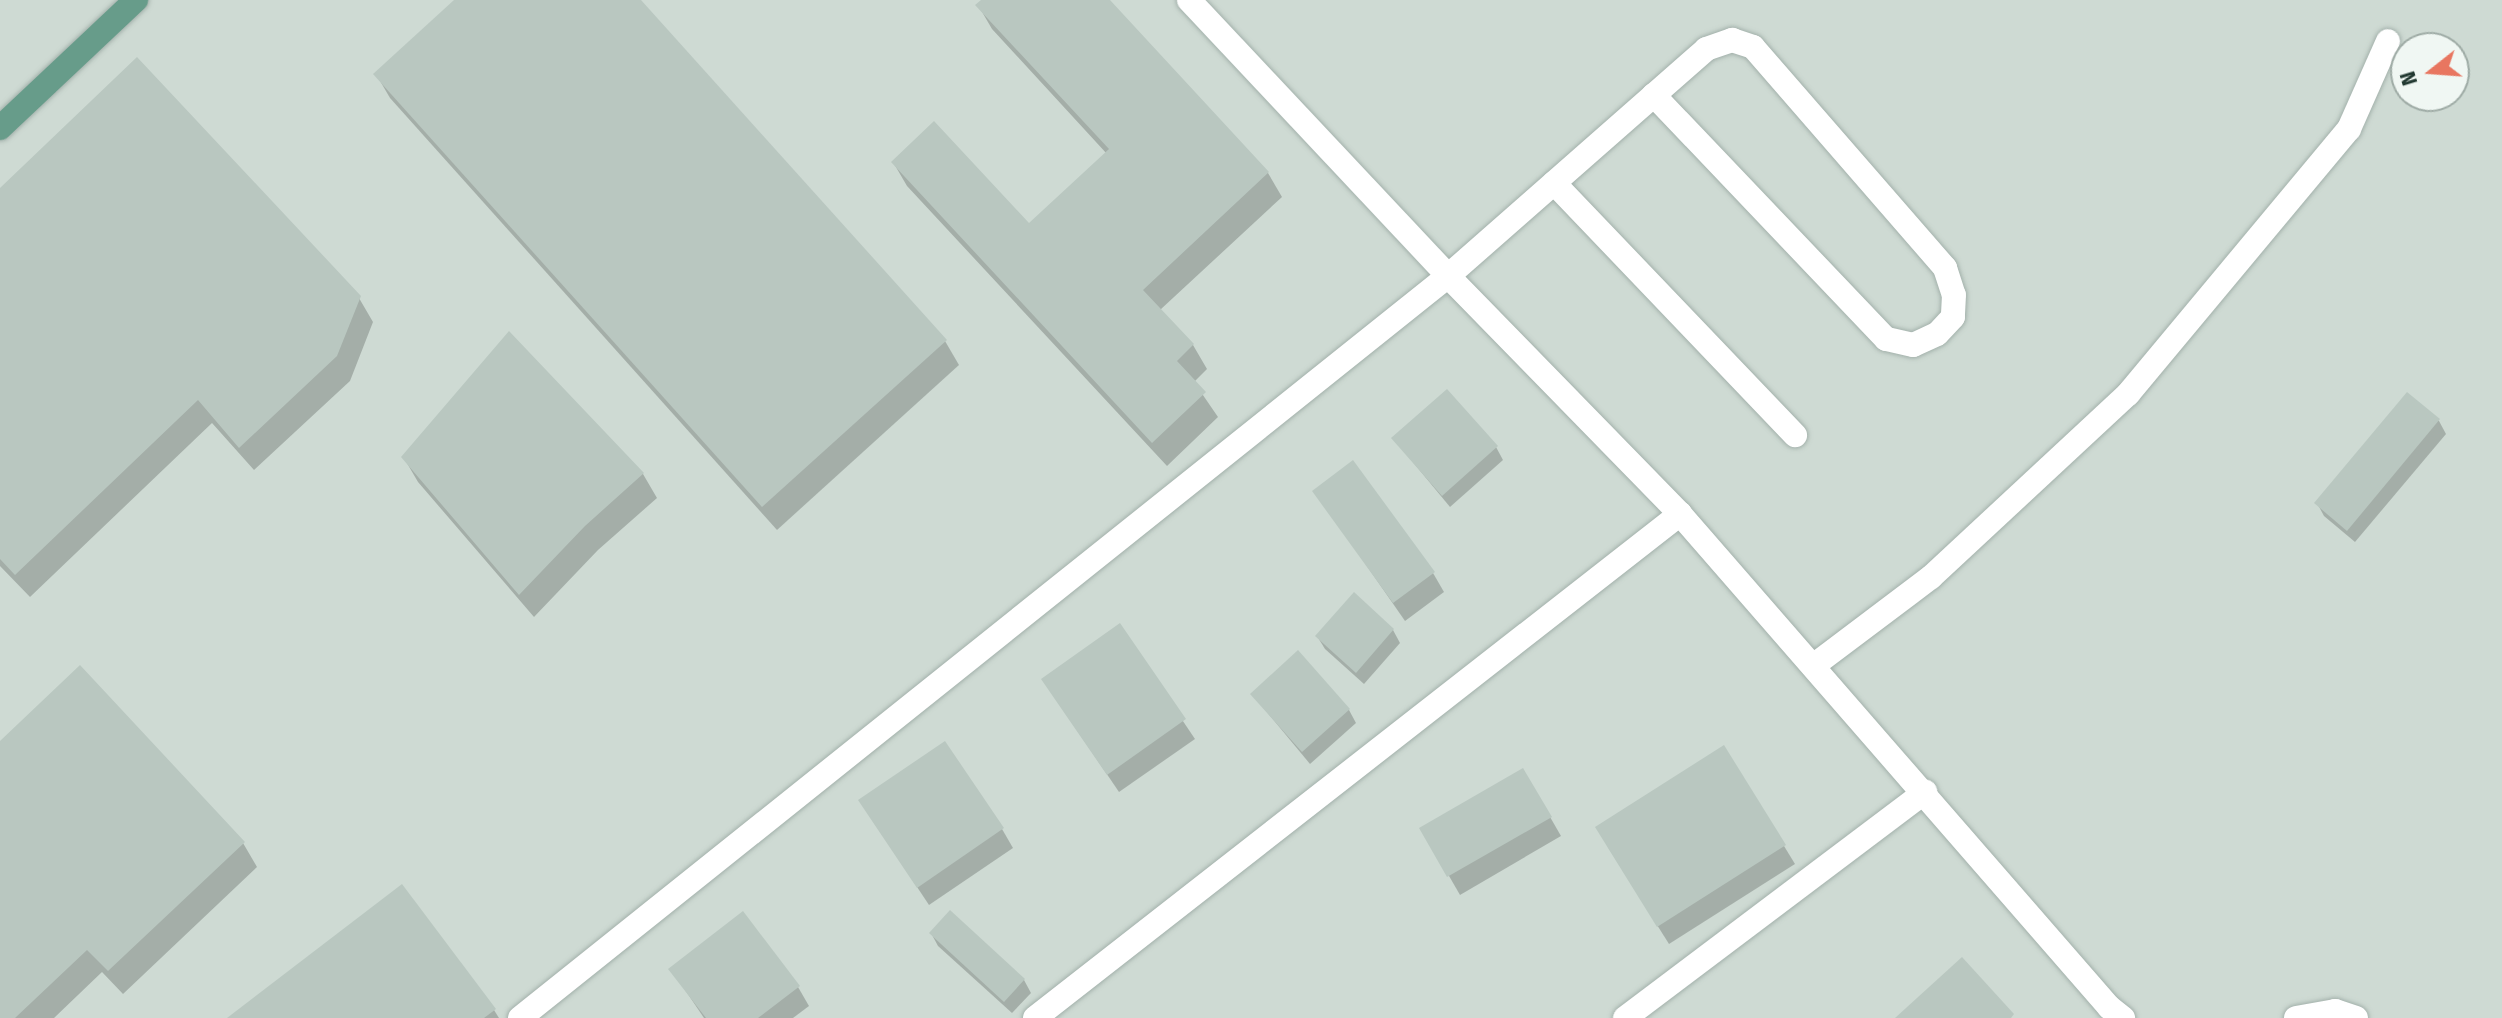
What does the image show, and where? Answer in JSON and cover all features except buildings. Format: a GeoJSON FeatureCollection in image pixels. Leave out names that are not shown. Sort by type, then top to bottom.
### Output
{"type":"FeatureCollection","features":[{"type":"Feature","properties":{"kind":"main road"},"geometry":{"type":"LineString","coordinates":[[0,128],[136,0]]}},
{"type":"Feature","properties":{"kind":"lane"},"geometry":{"type":"LineString","coordinates":[[1189,0],[1448,276],[1680,514],[2099,995],[2123,1018]]}},
{"type":"Feature","properties":{"kind":"lane"},"geometry":{"type":"LineString","coordinates":[[520,1018],[1448,276],[1706,49],[1732,40],[1753,47],[1945,268],[1954,295],[1953,317],[1937,334],[1913,345],[1886,339],[1654,95]]}},
{"type":"Feature","properties":{"kind":"lane"},"geometry":{"type":"LineString","coordinates":[[1813,666],[1931,577],[2128,394],[2349,129],[2388,41]]}},
{"type":"Feature","properties":{"kind":"lane"},"geometry":{"type":"LineString","coordinates":[[1554,183],[1795,435]]}},
{"type":"Feature","properties":{"kind":"lane"},"geometry":{"type":"LineString","coordinates":[[1035,1018],[1680,514]]}},
{"type":"Feature","properties":{"kind":"lane"},"geometry":{"type":"LineString","coordinates":[[1625,1018],[1925,792]]}},
{"type":"Feature","properties":{"kind":"lane"},"geometry":{"type":"LineString","coordinates":[[2296,1018],[2335,1011],[2356,1018]]}},
{"type":"Feature","properties":{"kind":"shaded area"},"geometry":{"type":"Polygon","coordinates":[[[0,0],[2502,0],[2502,1018],[0,1018],[0,0]]]}}]}
